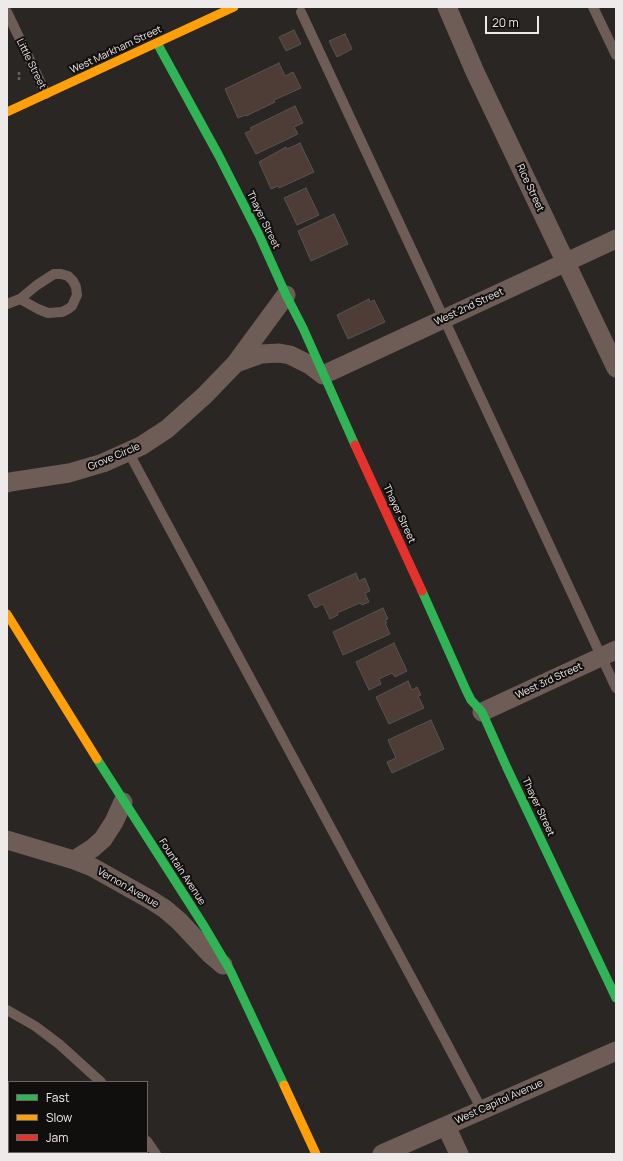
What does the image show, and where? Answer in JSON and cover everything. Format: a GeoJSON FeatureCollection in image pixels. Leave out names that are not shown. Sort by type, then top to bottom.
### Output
{"type":"FeatureCollection","features":[{"type":"Feature","properties":{"kind":"street","name":"West Markham Street"},"geometry":{"type":"LineString","coordinates":[[7,112],[234,7]]}},
{"type":"Feature","properties":{"kind":"street","name":"Rice Street"},"geometry":{"type":"LineString","coordinates":[[447,7],[475,72],[616,368]]}},
{"type":"Feature","properties":{"kind":"street","name":"Thayer Street"},"geometry":{"type":"LineString","coordinates":[[157,43],[226,170],[259,235],[286,295],[304,328],[323,375],[466,690],[471,700],[482,712],[616,998]]}},
{"type":"Feature","properties":{"kind":"street","name":"West 2nd Street"},"geometry":{"type":"LineString","coordinates":[[323,375],[616,239]]}},
{"type":"Feature","properties":{"kind":"street","name":"Grove Circle"},"geometry":{"type":"LineString","coordinates":[[8,482],[69,473],[103,464],[129,453],[167,429],[204,396],[236,363],[286,295]]}},
{"type":"Feature","properties":{"kind":"street","name":"Grove Circle"},"geometry":{"type":"LineString","coordinates":[[236,363],[261,354],[279,353],[290,355],[310,365],[323,375]]}},
{"type":"Feature","properties":{"kind":"street","name":"Fountain Avenue"},"geometry":{"type":"LineString","coordinates":[[7,614],[123,802],[204,926],[230,970],[316,1154]]}},
{"type":"Feature","properties":{"kind":"street","name":"West 3rd Street"},"geometry":{"type":"LineString","coordinates":[[482,712],[609,653]]}},
{"type":"Feature","properties":{"kind":"street"},"geometry":{"type":"LineString","coordinates":[[74,860],[93,848],[103,839],[114,822],[123,802]]}},
{"type":"Feature","properties":{"kind":"street","name":"Vernon Avenue"},"geometry":{"type":"LineString","coordinates":[[7,840],[74,860],[92,867],[165,909],[179,921],[210,954],[230,970]]}},
{"type":"Feature","properties":{"kind":"street","name":"West Capitol Avenue"},"geometry":{"type":"LineString","coordinates":[[382,1154],[616,1051]]}},
{"type":"Feature","properties":{"kind":"street"},"geometry":{"type":"LineString","coordinates":[[446,1126],[459,1154]]}},
{"type":"Feature","properties":{"kind":"lane"},"geometry":{"type":"LineString","coordinates":[[593,7],[616,55]]}},
{"type":"Feature","properties":{"kind":"lane","name":"Little Street"},"geometry":{"type":"LineString","coordinates":[[7,12],[46,94]]}},
{"type":"Feature","properties":{"kind":"lane"},"geometry":{"type":"LineString","coordinates":[[301,12],[443,319],[609,653],[616,688]]}},
{"type":"Feature","properties":{"kind":"lane"},"geometry":{"type":"LineString","coordinates":[[7,304],[20,299],[37,285],[54,274],[68,276],[76,287],[77,295],[72,306],[68,310],[62,312],[48,313],[20,299]]}},
{"type":"Feature","properties":{"kind":"lane"},"geometry":{"type":"LineString","coordinates":[[129,453],[446,1040],[482,1110]]}},
{"type":"Feature","properties":{"kind":"lane"},"geometry":{"type":"LineString","coordinates":[[7,1010],[35,1026],[59,1044],[100,1081]]}},
{"type":"Feature","properties":{"kind":"lane"},"geometry":{"type":"LineString","coordinates":[[148,1142],[156,1154]]}},
{"type":"Feature","properties":{"kind":"building"},"geometry":{"type":"Polygon","coordinates":[[[294,30],[301,44],[286,51],[279,37],[294,30]]]}},
{"type":"Feature","properties":{"kind":"building"},"geometry":{"type":"Polygon","coordinates":[[[345,34],[352,49],[337,57],[329,41],[345,34]]]}},
{"type":"Feature","properties":{"kind":"building"},"geometry":{"type":"Polygon","coordinates":[[[279,63],[285,76],[293,72],[301,88],[274,100],[275,102],[246,116],[245,115],[238,118],[225,89],[279,63]]]}},
{"type":"Feature","properties":{"kind":"building"},"geometry":{"type":"Polygon","coordinates":[[[295,106],[303,123],[294,127],[298,134],[256,154],[245,133],[252,130],[250,128],[295,106]]]}},
{"type":"Feature","properties":{"kind":"building"},"geometry":{"type":"Polygon","coordinates":[[[300,143],[314,172],[279,188],[278,186],[271,189],[259,162],[286,147],[287,149],[300,143]]]}},
{"type":"Feature","properties":{"kind":"building"},"geometry":{"type":"Polygon","coordinates":[[[306,188],[319,215],[297,225],[284,198],[306,188]]]}},
{"type":"Feature","properties":{"kind":"building"},"geometry":{"type":"Polygon","coordinates":[[[334,214],[348,244],[311,261],[298,231],[334,214]]]}},
{"type":"Feature","properties":{"kind":"building"},"geometry":{"type":"Polygon","coordinates":[[[369,299],[370,302],[374,300],[385,322],[348,339],[337,315],[369,299]]]}},
{"type":"Feature","properties":{"kind":"building"},"geometry":{"type":"Polygon","coordinates":[[[356,573],[359,581],[365,578],[370,591],[365,593],[369,602],[362,605],[360,603],[337,613],[338,615],[330,619],[323,604],[315,608],[308,595],[356,573]]]}},
{"type":"Feature","properties":{"kind":"building"},"geometry":{"type":"Polygon","coordinates":[[[383,608],[388,619],[385,620],[387,623],[385,623],[390,634],[343,655],[333,632],[383,608]]]}},
{"type":"Feature","properties":{"kind":"building"},"geometry":{"type":"Polygon","coordinates":[[[394,643],[407,671],[395,677],[392,673],[379,679],[381,684],[369,690],[356,662],[394,643]]]}},
{"type":"Feature","properties":{"kind":"building"},"geometry":{"type":"Polygon","coordinates":[[[408,681],[412,690],[417,687],[421,695],[418,696],[424,708],[389,724],[376,697],[408,681]]]}},
{"type":"Feature","properties":{"kind":"building"},"geometry":{"type":"Polygon","coordinates":[[[431,720],[444,749],[392,773],[387,762],[396,758],[388,740],[431,720]]]}},
{"type":"Feature","properties":{"kind":"traffic: fast"},"geometry":{"type":"LineString","coordinates":[[157,43],[219,156],[259,235],[286,295],[303,328],[355,445]]}},
{"type":"Feature","properties":{"kind":"traffic: fast"},"geometry":{"type":"LineString","coordinates":[[422,591],[466,690],[471,700],[482,712],[616,998]]}},
{"type":"Feature","properties":{"kind":"traffic: fast"},"geometry":{"type":"LineString","coordinates":[[97,759],[204,926],[230,970],[284,1085]]}},
{"type":"Feature","properties":{"kind":"traffic: slow"},"geometry":{"type":"LineString","coordinates":[[7,112],[234,7]]}},
{"type":"Feature","properties":{"kind":"traffic: slow"},"geometry":{"type":"LineString","coordinates":[[7,614],[97,759]]}},
{"type":"Feature","properties":{"kind":"traffic: slow"},"geometry":{"type":"LineString","coordinates":[[284,1085],[316,1154]]}},
{"type":"Feature","properties":{"kind":"traffic: jam"},"geometry":{"type":"LineString","coordinates":[[355,445],[422,591]]}}]}
